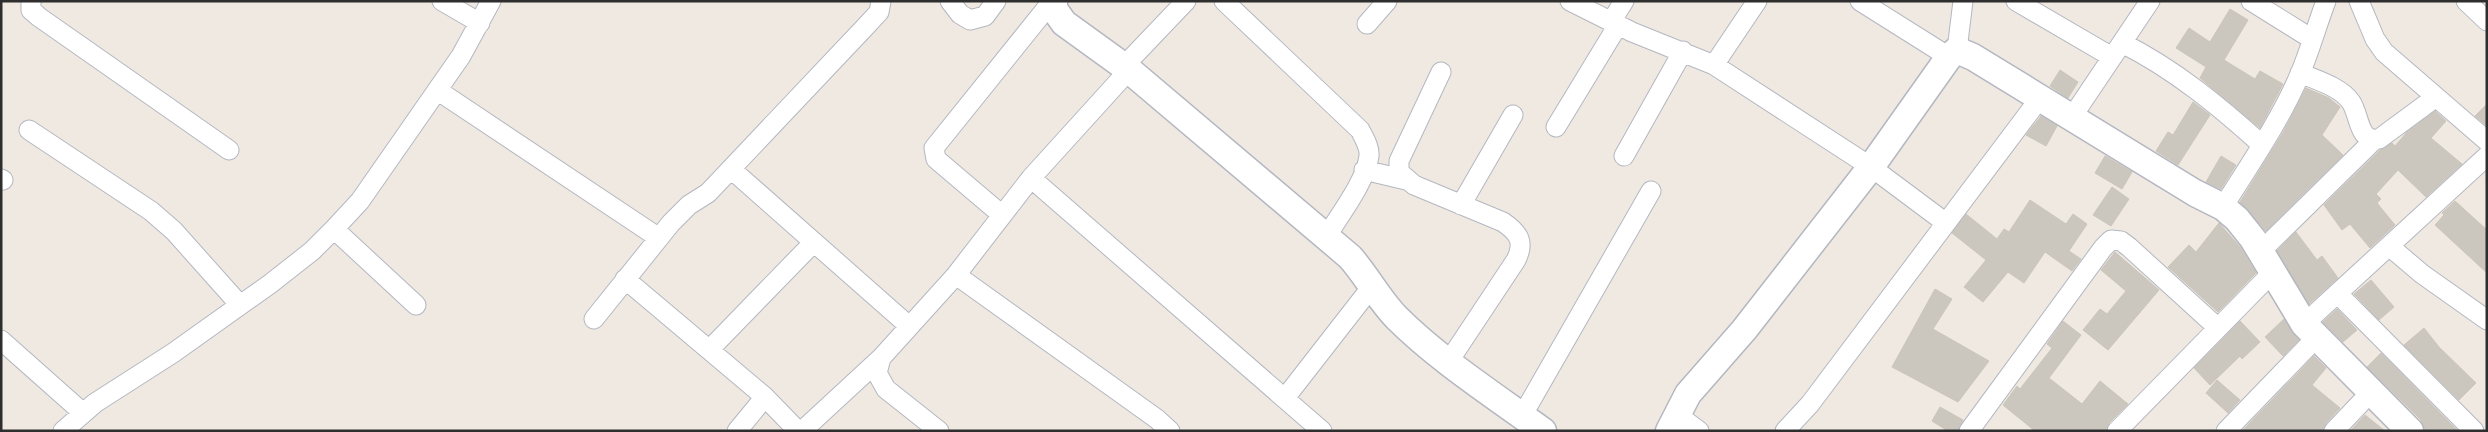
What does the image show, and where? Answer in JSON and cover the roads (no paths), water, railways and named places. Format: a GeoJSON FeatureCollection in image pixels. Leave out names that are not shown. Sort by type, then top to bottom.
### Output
{"type":"FeatureCollection","features":[{"type":"Feature","properties":{"kind":"street"},"geometry":{"type":"LineString","coordinates":[[31,1],[31,10],[39,17],[229,150]]}},
{"type":"Feature","properties":{"kind":"street"},"geometry":{"type":"LineString","coordinates":[[442,1],[480,22]]}},
{"type":"Feature","properties":{"kind":"street"},"geometry":{"type":"LineString","coordinates":[[63,431],[82,412],[240,305],[312,251],[334,229],[360,201],[461,56],[491,1]]}},
{"type":"Feature","properties":{"kind":"street"},"geometry":{"type":"LineString","coordinates":[[594,319],[680,214],[708,193],[867,25],[879,12],[881,1]]}},
{"type":"Feature","properties":{"kind":"street"},"geometry":{"type":"LineString","coordinates":[[950,1],[960,14],[970,20],[985,16],[996,1]]}},
{"type":"Feature","properties":{"kind":"street"},"geometry":{"type":"LineString","coordinates":[[625,279],[765,397],[800,431],[881,358],[956,275],[1031,178],[1186,1]]}},
{"type":"Feature","properties":{"kind":"street"},"geometry":{"type":"LineString","coordinates":[[1224,1],[1360,130],[1367,143],[1369,155],[1364,170],[1327,236]]}},
{"type":"Feature","properties":{"kind":"street"},"geometry":{"type":"LineString","coordinates":[[1367,24],[1386,1]]}},
{"type":"Feature","properties":{"kind":"street"},"geometry":{"type":"LineString","coordinates":[[1570,1],[1614,23],[1714,65],[1871,167],[1946,223]]}},
{"type":"Feature","properties":{"kind":"street"},"geometry":{"type":"LineString","coordinates":[[1556,127],[1614,23],[1624,1]]}},
{"type":"Feature","properties":{"kind":"street"},"geometry":{"type":"LineString","coordinates":[[1714,65],[1757,1]]}},
{"type":"Feature","properties":{"kind":"street"},"geometry":{"type":"LineString","coordinates":[[1860,1],[1953,54],[1973,57],[2195,193],[2223,207],[2237,218],[2311,331],[2410,431]]}},
{"type":"Feature","properties":{"kind":"street"},"geometry":{"type":"LineString","coordinates":[[1699,431],[1673,422],[1688,394],[1744,330],[1871,167],[1953,54],[1963,1]]}},
{"type":"Feature","properties":{"kind":"street"},"geometry":{"type":"LineString","coordinates":[[2016,1],[2117,50],[2168,70],[2217,105],[2262,145]]}},
{"type":"Feature","properties":{"kind":"street"},"geometry":{"type":"LineString","coordinates":[[2072,117],[2150,1]]}},
{"type":"Feature","properties":{"kind":"street"},"geometry":{"type":"LineString","coordinates":[[2251,1],[2312,39]]}},
{"type":"Feature","properties":{"kind":"street"},"geometry":{"type":"LineString","coordinates":[[2223,207],[2262,145],[2300,73],[2326,1]]}},
{"type":"Feature","properties":{"kind":"street"},"geometry":{"type":"LineString","coordinates":[[2358,1],[2375,38],[2384,52],[2487,141]]}},
{"type":"Feature","properties":{"kind":"street"},"geometry":{"type":"LineString","coordinates":[[2466,1],[2487,21]]}},
{"type":"Feature","properties":{"kind":"street"},"geometry":{"type":"LineString","coordinates":[[1002,215],[936,159],[934,148],[1050,4],[1064,23],[1126,68],[1327,236],[1350,257],[1396,317],[1449,361],[1532,423],[1651,191]]}},
{"type":"Feature","properties":{"kind":"street"},"geometry":{"type":"LineString","coordinates":[[1624,156],[1683,52]]}},
{"type":"Feature","properties":{"kind":"street"},"geometry":{"type":"LineString","coordinates":[[1406,180],[1399,172],[1399,161],[1441,72]]}},
{"type":"Feature","properties":{"kind":"street"},"geometry":{"type":"LineString","coordinates":[[2300,73],[2336,90],[2349,99],[2355,108],[2362,130],[2367,138],[2374,140],[2379,139],[2436,96]]}},
{"type":"Feature","properties":{"kind":"street"},"geometry":{"type":"LineString","coordinates":[[437,90],[659,238]]}},
{"type":"Feature","properties":{"kind":"street"},"geometry":{"type":"LineString","coordinates":[[1785,431],[1810,404],[2040,98]]}},
{"type":"Feature","properties":{"kind":"street"},"geometry":{"type":"LineString","coordinates":[[1461,205],[1514,115]]}},
{"type":"Feature","properties":{"kind":"street"},"geometry":{"type":"LineString","coordinates":[[29,130],[151,211],[174,231],[240,305]]}},
{"type":"Feature","properties":{"kind":"street"},"geometry":{"type":"LineString","coordinates":[[2117,431],[2218,328],[2267,262],[2374,140]]}},
{"type":"Feature","properties":{"kind":"street"},"geometry":{"type":"LineString","coordinates":[[2226,431],[2311,331],[2338,294],[2487,156]]}},
{"type":"Feature","properties":{"kind":"street"},"geometry":{"type":"LineString","coordinates":[[731,169],[909,326]]}},
{"type":"Feature","properties":{"kind":"street"},"geometry":{"type":"LineString","coordinates":[[1364,170],[1406,180],[1502,222],[1515,230],[1522,241],[1521,250],[1516,260],[1449,361]]}},
{"type":"Feature","properties":{"kind":"street"},"geometry":{"type":"LineString","coordinates":[[1031,178],[1322,431]]}},
{"type":"Feature","properties":{"kind":"street"},"geometry":{"type":"LineString","coordinates":[[334,229],[416,304]]}},
{"type":"Feature","properties":{"kind":"street"},"geometry":{"type":"LineString","coordinates":[[1969,431],[2097,256],[2111,240],[2121,241],[2129,247],[2218,328]]}},
{"type":"Feature","properties":{"kind":"street"},"geometry":{"type":"LineString","coordinates":[[709,350],[814,242]]}},
{"type":"Feature","properties":{"kind":"street"},"geometry":{"type":"LineString","coordinates":[[2389,246],[2422,274],[2487,320]]}},
{"type":"Feature","properties":{"kind":"street"},"geometry":{"type":"LineString","coordinates":[[956,275],[1157,419],[1170,431]]}},
{"type":"Feature","properties":{"kind":"street"},"geometry":{"type":"LineString","coordinates":[[1285,398],[1373,285]]}},
{"type":"Feature","properties":{"kind":"street"},"geometry":{"type":"LineString","coordinates":[[2338,294],[2474,431]]}},
{"type":"Feature","properties":{"kind":"street"},"geometry":{"type":"LineString","coordinates":[[1,340],[82,412]]}},
{"type":"Feature","properties":{"kind":"street"},"geometry":{"type":"LineString","coordinates":[[881,358],[877,373],[886,389],[939,431]]}},
{"type":"Feature","properties":{"kind":"street"},"geometry":{"type":"LineString","coordinates":[[2334,431],[2372,391]]}},
{"type":"Feature","properties":{"kind":"street"},"geometry":{"type":"LineString","coordinates":[[737,431],[765,397]]}}]}
